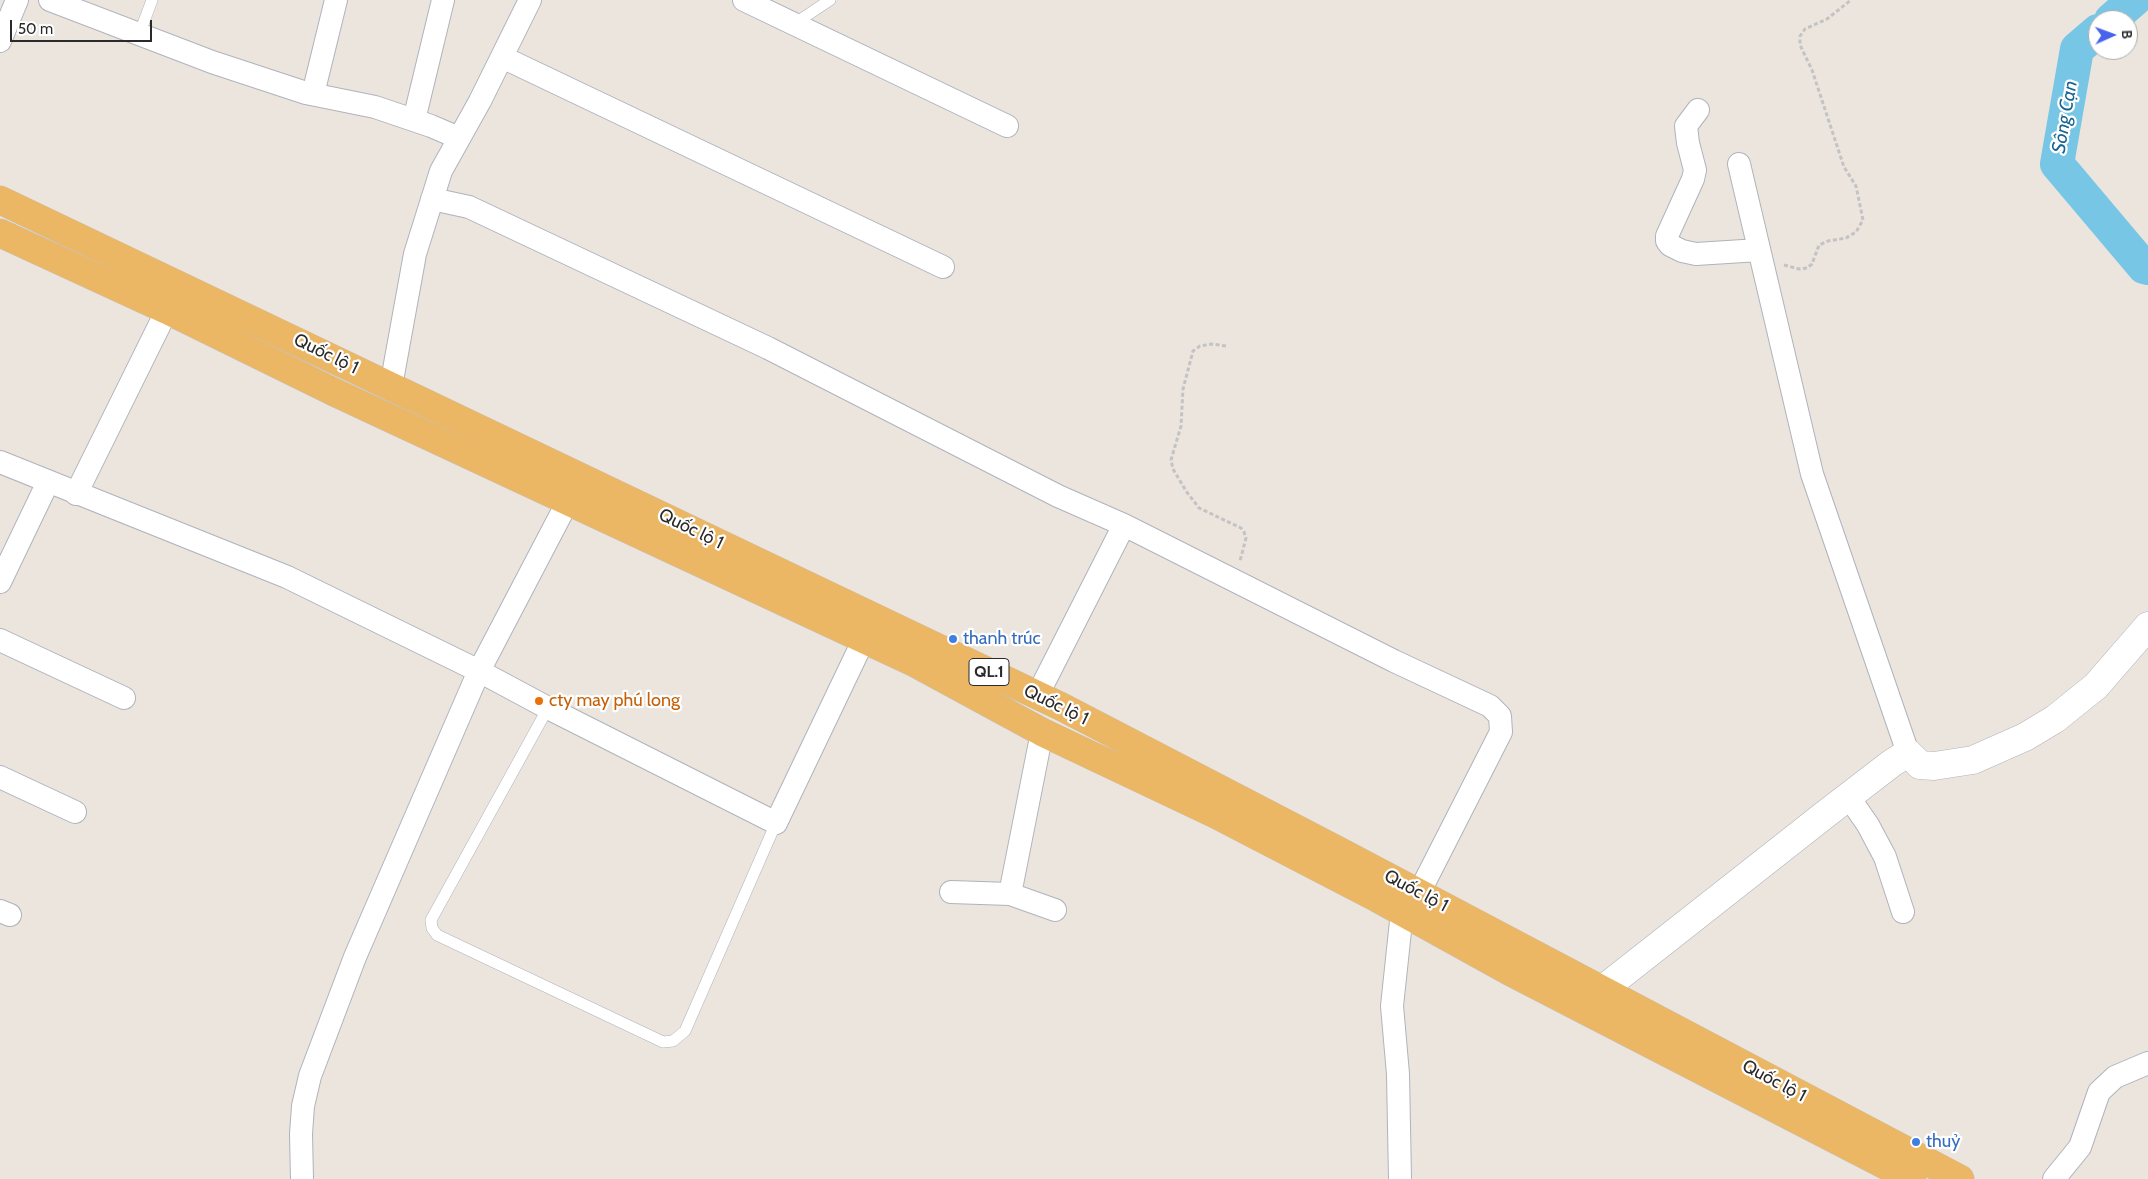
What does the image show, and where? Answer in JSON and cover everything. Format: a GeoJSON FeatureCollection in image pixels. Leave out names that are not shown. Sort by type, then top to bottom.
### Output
{"type":"FeatureCollection","features":[{"type":"Feature","properties":{"kind":"highway","name":"Quốc lộ 1"},"geometry":{"type":"LineString","coordinates":[[0,200],[1038,696],[1410,902],[1508,971],[1912,1179]]}},
{"type":"Feature","properties":{"kind":"highway"},"geometry":{"type":"LineString","coordinates":[[33,249],[44,221]]}},
{"type":"Feature","properties":{"kind":"highway","name":"Quốc lộ 1"},"geometry":{"type":"LineString","coordinates":[[0,233],[167,310],[336,393],[913,662],[1042,732],[1215,814],[1602,990],[1960,1179]]}},
{"type":"Feature","properties":{"kind":"street"},"geometry":{"type":"LineString","coordinates":[[0,41],[17,0]]}},
{"type":"Feature","properties":{"kind":"street"},"geometry":{"type":"LineString","coordinates":[[50,0],[139,36],[212,62],[313,94],[375,108],[414,120],[459,138]]}},
{"type":"Feature","properties":{"kind":"street"},"geometry":{"type":"LineString","coordinates":[[313,94],[336,0]]}},
{"type":"Feature","properties":{"kind":"street"},"geometry":{"type":"LineString","coordinates":[[414,120],[443,0]]}},
{"type":"Feature","properties":{"kind":"street"},"geometry":{"type":"LineString","coordinates":[[391,386],[416,254],[441,171],[530,0]]}},
{"type":"Feature","properties":{"kind":"street"},"geometry":{"type":"LineString","coordinates":[[744,0],[1007,126]]}},
{"type":"Feature","properties":{"kind":"street"},"geometry":{"type":"LineString","coordinates":[[502,57],[943,267]]}},
{"type":"Feature","properties":{"kind":"street"},"geometry":{"type":"LineString","coordinates":[[1698,110],[1686,126],[1695,170],[1693,179],[1667,236],[1667,241],[1670,245],[1682,251],[1696,254],[1759,250]]}},
{"type":"Feature","properties":{"kind":"street"},"geometry":{"type":"LineString","coordinates":[[1739,164],[1812,474],[1908,753],[1920,765],[1934,766],[1973,760],[2025,737],[2055,719],[2096,686],[2148,629]]}},
{"type":"Feature","properties":{"kind":"street"},"geometry":{"type":"LineString","coordinates":[[432,199],[469,208],[768,348],[1058,496],[1124,525],[1394,661],[1490,706],[1500,716],[1501,732],[1410,902],[1392,1006],[1398,1074],[1400,1179]]}},
{"type":"Feature","properties":{"kind":"street"},"geometry":{"type":"LineString","coordinates":[[76,494],[167,310]]}},
{"type":"Feature","properties":{"kind":"street"},"geometry":{"type":"LineString","coordinates":[[0,462],[287,577],[479,670],[548,708],[776,823],[864,639]]}},
{"type":"Feature","properties":{"kind":"street"},"geometry":{"type":"LineString","coordinates":[[0,582],[48,482]]}},
{"type":"Feature","properties":{"kind":"street"},"geometry":{"type":"LineString","coordinates":[[302,1179],[301,1134],[303,1106],[318,1051],[355,957],[479,670],[568,501]]}},
{"type":"Feature","properties":{"kind":"street"},"geometry":{"type":"LineString","coordinates":[[1038,696],[1124,525]]}},
{"type":"Feature","properties":{"kind":"street"},"geometry":{"type":"LineString","coordinates":[[0,640],[124,698]]}},
{"type":"Feature","properties":{"kind":"street"},"geometry":{"type":"LineString","coordinates":[[1010,894],[1042,732]]}},
{"type":"Feature","properties":{"kind":"street"},"geometry":{"type":"LineString","coordinates":[[1602,990],[1848,796],[1908,753]]}},
{"type":"Feature","properties":{"kind":"street"},"geometry":{"type":"LineString","coordinates":[[0,777],[76,812]]}},
{"type":"Feature","properties":{"kind":"street"},"geometry":{"type":"LineString","coordinates":[[1848,796],[1868,825],[1885,857],[1903,912]]}},
{"type":"Feature","properties":{"kind":"street"},"geometry":{"type":"LineString","coordinates":[[951,892],[1010,894],[1055,910]]}},
{"type":"Feature","properties":{"kind":"street"},"geometry":{"type":"LineString","coordinates":[[2054,1179],[2080,1147],[2099,1092],[2115,1077],[2148,1063]]}},
{"type":"Feature","properties":{"kind":"lane"},"geometry":{"type":"LineString","coordinates":[[139,36],[152,0]]}},
{"type":"Feature","properties":{"kind":"lane"},"geometry":{"type":"LineString","coordinates":[[794,24],[830,0]]}},
{"type":"Feature","properties":{"kind":"lane"},"geometry":{"type":"LineString","coordinates":[[548,708],[431,920],[432,928],[437,935],[663,1042],[673,1041],[685,1031],[776,823]]}},
{"type":"Feature","properties":{"kind":"path"},"geometry":{"type":"LineString","coordinates":[[1765,275],[1772,267],[1779,265],[1799,269],[1807,268],[1812,264],[1819,245],[1851,235],[1856,232],[1863,220],[1856,186],[1844,167],[1812,70],[1800,45],[1800,36],[1806,29],[1827,20],[1851,0]]}},
{"type":"Feature","properties":{"kind":"path"},"geometry":{"type":"LineString","coordinates":[[1226,346],[1212,344],[1200,346],[1193,351],[1184,389],[1181,426],[1172,460],[1173,469],[1199,508],[1241,528],[1244,532],[1246,538],[1234,581]]}},
{"type":"Feature","properties":{"kind":"waterway","name":"Sông Cạn"},"geometry":{"type":"LineString","coordinates":[[2122,10],[2134,0]]}},
{"type":"Feature","properties":{"kind":"waterway","name":"Sông Cạn"},"geometry":{"type":"LineString","coordinates":[[2088,40],[2077,49],[2057,164],[2144,267],[2148,268]]}},
{"type":"Feature","properties":{"kind":"place","name":"thanh trúc"},"geometry":{"type":"Point","coordinates":[953,639]}},
{"type":"Feature","properties":{"kind":"place","name":"cty may phú long"},"geometry":{"type":"Point","coordinates":[539,701]}},
{"type":"Feature","properties":{"kind":"place","name":"thuỷ"},"geometry":{"type":"Point","coordinates":[1916,1142]}}]}
